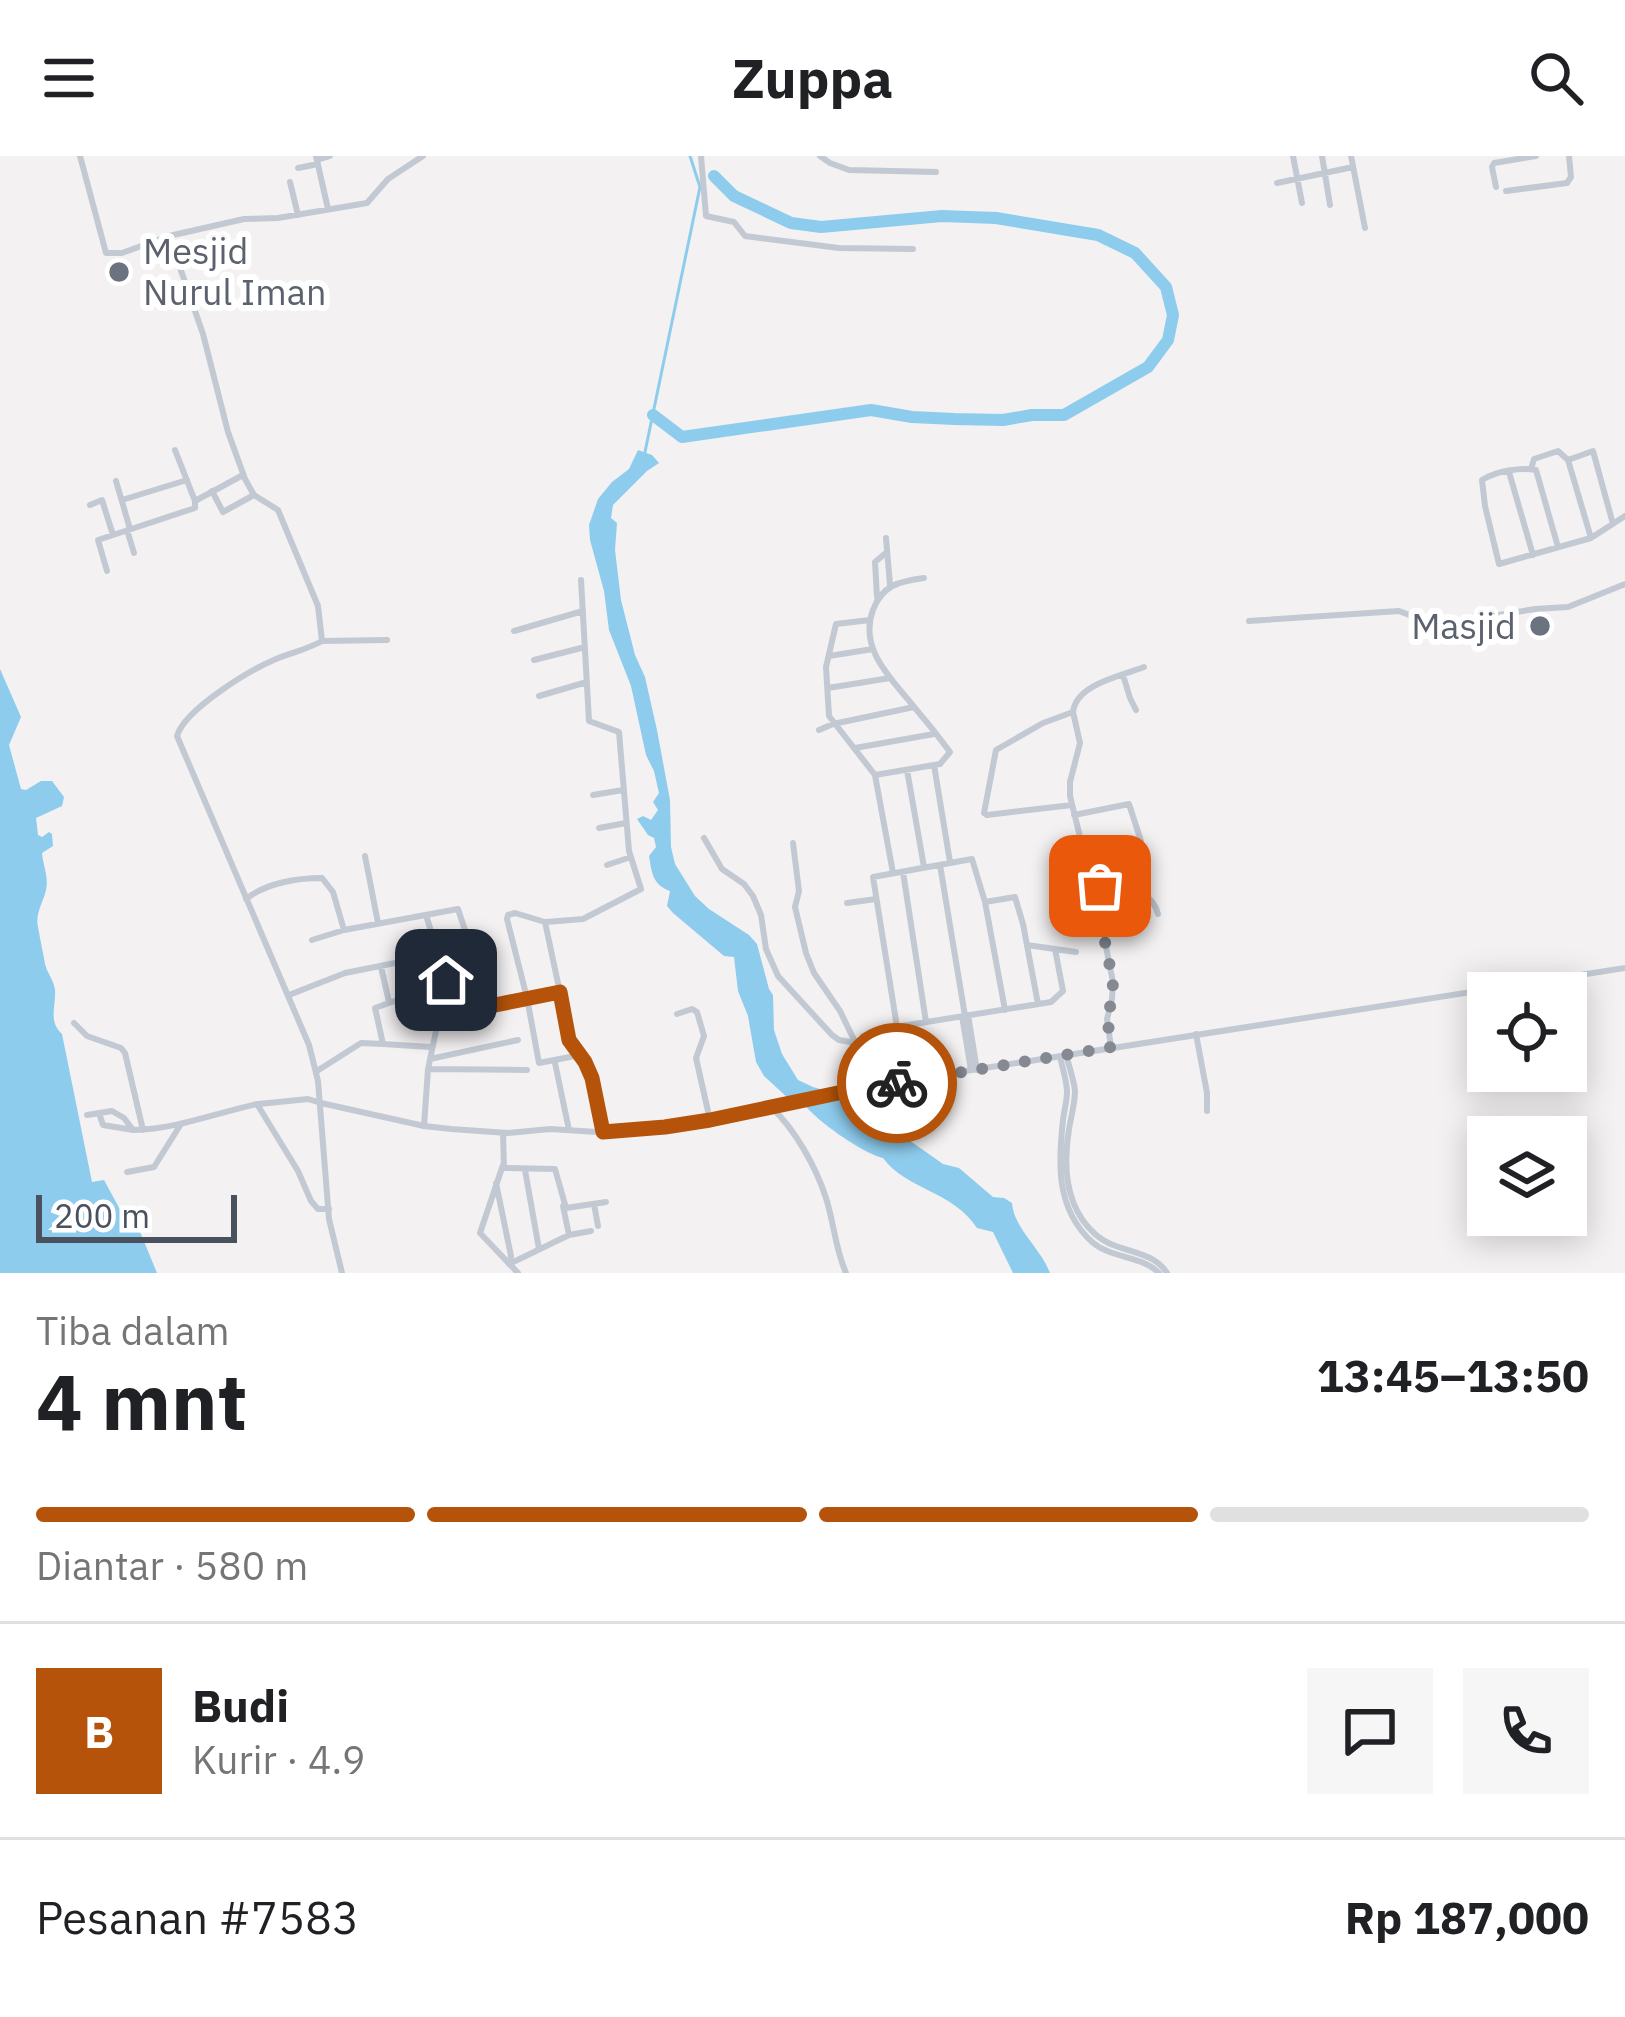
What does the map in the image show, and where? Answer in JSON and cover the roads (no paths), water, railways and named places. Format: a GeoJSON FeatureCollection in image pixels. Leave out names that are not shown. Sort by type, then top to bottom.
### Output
{"type":"FeatureCollection","features":[{"type":"Feature","properties":{"kind":"street"},"geometry":{"type":"LineString","coordinates":[[80,156],[106,253],[122,253],[244,218],[298,215],[370,202],[388,179],[423,156]]}},
{"type":"Feature","properties":{"kind":"street"},"geometry":{"type":"LineString","coordinates":[[298,168],[331,156]]}},
{"type":"Feature","properties":{"kind":"street"},"geometry":{"type":"LineString","coordinates":[[701,156],[706,218],[734,222],[745,236],[839,248],[913,249]]}},
{"type":"Feature","properties":{"kind":"street"},"geometry":{"type":"LineString","coordinates":[[820,156],[849,170],[936,172]]}},
{"type":"Feature","properties":{"kind":"street"},"geometry":{"type":"LineString","coordinates":[[1293,156],[1301,203]]}},
{"type":"Feature","properties":{"kind":"street"},"geometry":{"type":"LineString","coordinates":[[1322,156],[1330,205]]}},
{"type":"Feature","properties":{"kind":"street"},"geometry":{"type":"LineString","coordinates":[[1351,156],[1366,228]]}},
{"type":"Feature","properties":{"kind":"street"},"geometry":{"type":"LineString","coordinates":[[1496,187],[1494,163],[1536,156]]}},
{"type":"Feature","properties":{"kind":"street"},"geometry":{"type":"LineString","coordinates":[[1506,191],[1568,183],[1569,156]]}},
{"type":"Feature","properties":{"kind":"street"},"geometry":{"type":"LineString","coordinates":[[317,160],[328,209]]}},
{"type":"Feature","properties":{"kind":"street"},"geometry":{"type":"LineString","coordinates":[[1277,183],[1353,167]]}},
{"type":"Feature","properties":{"kind":"street"},"geometry":{"type":"LineString","coordinates":[[290,182],[298,215]]}},
{"type":"Feature","properties":{"kind":"street"},"geometry":{"type":"LineString","coordinates":[[170,236],[243,475],[254,495],[280,515],[318,606],[322,641]]}},
{"type":"Feature","properties":{"kind":"street"},"geometry":{"type":"LineString","coordinates":[[107,571],[98,540],[195,508],[175,450]]}},
{"type":"Feature","properties":{"kind":"street"},"geometry":{"type":"LineString","coordinates":[[1568,460],[1593,451],[1613,524]]}},
{"type":"Feature","properties":{"kind":"street"},"geometry":{"type":"LineString","coordinates":[[1531,469],[1534,459],[1550,452],[1568,460],[1592,538]]}},
{"type":"Feature","properties":{"kind":"street"},"geometry":{"type":"LineString","coordinates":[[1558,548],[1536,470],[1482,480],[1499,564],[1533,555],[1558,548],[1592,538],[1625,516]]}},
{"type":"Feature","properties":{"kind":"street"},"geometry":{"type":"LineString","coordinates":[[1509,472],[1533,555]]}},
{"type":"Feature","properties":{"kind":"street"},"geometry":{"type":"LineString","coordinates":[[195,501],[243,475]]}},
{"type":"Feature","properties":{"kind":"street"},"geometry":{"type":"LineString","coordinates":[[122,500],[187,479]]}},
{"type":"Feature","properties":{"kind":"street"},"geometry":{"type":"LineString","coordinates":[[116,481],[134,554]]}},
{"type":"Feature","properties":{"kind":"street"},"geometry":{"type":"LineString","coordinates":[[212,491],[223,512],[254,495]]}},
{"type":"Feature","properties":{"kind":"street"},"geometry":{"type":"LineString","coordinates":[[90,505],[102,500],[113,535]]}},
{"type":"Feature","properties":{"kind":"street"},"geometry":{"type":"LineString","coordinates":[[886,538],[890,585]]}},
{"type":"Feature","properties":{"kind":"street"},"geometry":{"type":"LineString","coordinates":[[875,775],[940,764],[950,752],[877,661],[873,649],[870,620],[877,599],[875,562],[887,551]]}},
{"type":"Feature","properties":{"kind":"street"},"geometry":{"type":"LineString","coordinates":[[877,599],[898,581],[924,578]]}},
{"type":"Feature","properties":{"kind":"street"},"geometry":{"type":"LineString","coordinates":[[580,1054],[539,1063],[507,918],[515,913],[545,922],[583,919],[641,889],[626,823],[619,732],[590,721],[581,580]]}},
{"type":"Feature","properties":{"kind":"street"},"geometry":{"type":"LineString","coordinates":[[1250,621],[1399,611],[1427,622],[1463,621],[1568,608],[1625,584]]}},
{"type":"Feature","properties":{"kind":"street"},"geometry":{"type":"LineString","coordinates":[[514,631],[583,611]]}},
{"type":"Feature","properties":{"kind":"street"},"geometry":{"type":"LineString","coordinates":[[870,620],[836,624],[826,667],[829,716],[875,775],[893,873]]}},
{"type":"Feature","properties":{"kind":"street"},"geometry":{"type":"LineString","coordinates":[[343,1273],[328,1209],[317,1071],[302,1025],[177,731],[216,695],[278,658],[322,641],[387,640]]}},
{"type":"Feature","properties":{"kind":"street"},"geometry":{"type":"LineString","coordinates":[[534,660],[585,647]]}},
{"type":"Feature","properties":{"kind":"street"},"geometry":{"type":"LineString","coordinates":[[828,656],[873,649]]}},
{"type":"Feature","properties":{"kind":"street"},"geometry":{"type":"LineString","coordinates":[[1112,1047],[1107,1019],[1113,982],[1103,898],[1084,853],[1072,806],[1070,782],[1080,743],[1073,712],[1082,693],[1144,668]]}},
{"type":"Feature","properties":{"kind":"street"},"geometry":{"type":"LineString","coordinates":[[1123,675],[1136,710]]}},
{"type":"Feature","properties":{"kind":"street"},"geometry":{"type":"LineString","coordinates":[[828,688],[890,678]]}},
{"type":"Feature","properties":{"kind":"street"},"geometry":{"type":"LineString","coordinates":[[539,696],[587,682]]}},
{"type":"Feature","properties":{"kind":"street"},"geometry":{"type":"LineString","coordinates":[[819,730],[914,706]]}},
{"type":"Feature","properties":{"kind":"street"},"geometry":{"type":"LineString","coordinates":[[1072,806],[985,813],[996,750],[1073,712]]}},
{"type":"Feature","properties":{"kind":"street"},"geometry":{"type":"LineString","coordinates":[[855,748],[936,734]]}},
{"type":"Feature","properties":{"kind":"street"},"geometry":{"type":"LineString","coordinates":[[934,765],[951,863]]}},
{"type":"Feature","properties":{"kind":"street"},"geometry":{"type":"LineString","coordinates":[[907,770],[924,868]]}},
{"type":"Feature","properties":{"kind":"street"},"geometry":{"type":"LineString","coordinates":[[593,795],[622,790]]}},
{"type":"Feature","properties":{"kind":"street"},"geometry":{"type":"LineString","coordinates":[[1074,815],[1129,804],[1141,841]]}},
{"type":"Feature","properties":{"kind":"street"},"geometry":{"type":"LineString","coordinates":[[599,827],[626,823]]}},
{"type":"Feature","properties":{"kind":"street"},"geometry":{"type":"LineString","coordinates":[[704,838],[722,869],[753,896],[766,949],[783,983],[844,1042],[897,1027],[1051,1002],[1063,991],[1055,949]]}},
{"type":"Feature","properties":{"kind":"street"},"geometry":{"type":"LineString","coordinates":[[793,843],[799,891],[796,907],[806,953],[814,973],[860,1039],[876,1085]]}},
{"type":"Feature","properties":{"kind":"street"},"geometry":{"type":"LineString","coordinates":[[365,856],[378,923]]}},
{"type":"Feature","properties":{"kind":"street"},"geometry":{"type":"LineString","coordinates":[[607,865],[631,857]]}},
{"type":"Feature","properties":{"kind":"street"},"geometry":{"type":"LineString","coordinates":[[897,1027],[873,877],[951,863],[972,860],[985,902],[1005,1010]]}},
{"type":"Feature","properties":{"kind":"street"},"geometry":{"type":"LineString","coordinates":[[940,865],[974,1070]]}},
{"type":"Feature","properties":{"kind":"street"},"geometry":{"type":"LineString","coordinates":[[903,872],[926,1022]]}},
{"type":"Feature","properties":{"kind":"street"},"geometry":{"type":"LineString","coordinates":[[246,899],[273,885],[317,877],[333,892],[344,930]]}},
{"type":"Feature","properties":{"kind":"street"},"geometry":{"type":"LineString","coordinates":[[1103,898],[1145,895],[1153,900],[1158,914]]}},
{"type":"Feature","properties":{"kind":"street"},"geometry":{"type":"LineString","coordinates":[[985,902],[1015,897],[1038,1004]]}},
{"type":"Feature","properties":{"kind":"street"},"geometry":{"type":"LineString","coordinates":[[848,903],[876,898]]}},
{"type":"Feature","properties":{"kind":"street"},"geometry":{"type":"LineString","coordinates":[[311,940],[449,909],[460,911],[490,1006]]}},
{"type":"Feature","properties":{"kind":"street"},"geometry":{"type":"LineString","coordinates":[[425,914],[446,980]]}},
{"type":"Feature","properties":{"kind":"street"},"geometry":{"type":"LineString","coordinates":[[545,922],[569,1040],[592,1078],[603,1132]]}},
{"type":"Feature","properties":{"kind":"street"},"geometry":{"type":"LineString","coordinates":[[1028,945],[1076,952]]}},
{"type":"Feature","properties":{"kind":"street"},"geometry":{"type":"LineString","coordinates":[[289,995],[345,973],[395,963]]}},
{"type":"Feature","properties":{"kind":"street"},"geometry":{"type":"LineString","coordinates":[[381,967],[389,1003]]}},
{"type":"Feature","properties":{"kind":"street"},"geometry":{"type":"LineString","coordinates":[[99,1113],[103,1125],[138,1130],[257,1104],[308,1099],[424,1126],[502,1133],[665,1127],[876,1085],[1625,968]]}},
{"type":"Feature","properties":{"kind":"street"},"geometry":{"type":"LineString","coordinates":[[383,1044],[375,1008],[403,998],[410,989],[477,972]]}},
{"type":"Feature","properties":{"kind":"street"},"geometry":{"type":"LineString","coordinates":[[424,1126],[431,1047],[441,1022],[560,992]]}},
{"type":"Feature","properties":{"kind":"street"},"geometry":{"type":"LineString","coordinates":[[677,1014],[692,1009],[698,1015],[704,1039],[696,1056],[710,1120]]}},
{"type":"Feature","properties":{"kind":"street"},"geometry":{"type":"LineString","coordinates":[[74,1023],[82,1033],[125,1053],[138,1130]]}},
{"type":"Feature","properties":{"kind":"street"},"geometry":{"type":"LineString","coordinates":[[1196,1034],[1207,1111]]}},
{"type":"Feature","properties":{"kind":"street"},"geometry":{"type":"LineString","coordinates":[[430,1059],[518,1040]]}},
{"type":"Feature","properties":{"kind":"street"},"geometry":{"type":"LineString","coordinates":[[317,1071],[362,1043],[431,1047]]}},
{"type":"Feature","properties":{"kind":"street"},"geometry":{"type":"LineString","coordinates":[[1063,1055],[1075,1091],[1065,1165],[1077,1209],[1091,1231],[1109,1245],[1157,1260],[1163,1273]]}},
{"type":"Feature","properties":{"kind":"street"},"geometry":{"type":"LineString","coordinates":[[555,1061],[569,1130]]}},
{"type":"Feature","properties":{"kind":"street"},"geometry":{"type":"LineString","coordinates":[[428,1069],[527,1070]]}},
{"type":"Feature","properties":{"kind":"street"},"geometry":{"type":"LineString","coordinates":[[257,1104],[313,1204],[328,1209]]}},
{"type":"Feature","properties":{"kind":"street"},"geometry":{"type":"LineString","coordinates":[[770,1107],[819,1179],[846,1273]]}},
{"type":"Feature","properties":{"kind":"street"},"geometry":{"type":"LineString","coordinates":[[88,1115],[118,1114],[138,1130]]}},
{"type":"Feature","properties":{"kind":"street"},"geometry":{"type":"LineString","coordinates":[[127,1172],[154,1167],[181,1124]]}},
{"type":"Feature","properties":{"kind":"street"},"geometry":{"type":"LineString","coordinates":[[502,1133],[502,1165],[480,1233],[518,1273]]}},
{"type":"Feature","properties":{"kind":"street"},"geometry":{"type":"LineString","coordinates":[[502,1165],[556,1169],[568,1235]]}},
{"type":"Feature","properties":{"kind":"street"},"geometry":{"type":"LineString","coordinates":[[525,1170],[539,1250]]}},
{"type":"Feature","properties":{"kind":"street"},"geometry":{"type":"LineString","coordinates":[[496,1183],[509,1264]]}},
{"type":"Feature","properties":{"kind":"street"},"geometry":{"type":"LineString","coordinates":[[563,1206],[606,1202]]}},
{"type":"Feature","properties":{"kind":"street"},"geometry":{"type":"LineString","coordinates":[[509,1264],[568,1235],[594,1228],[594,1204]]}},
{"type":"Feature","properties":{"kind":"water"},"geometry":{"type":"Polygon","coordinates":[[[638,450],[659,463],[613,505],[611,518],[617,523],[621,600],[645,677],[670,800],[675,864],[695,896],[757,944],[773,995],[774,1030],[798,1080],[848,1097],[888,1129],[943,1164],[959,1168],[993,1197],[1012,1203],[1050,1273],[1013,1273],[993,1232],[977,1228],[956,1206],[837,1133],[801,1099],[789,1099],[764,1076],[738,991],[734,957],[724,956],[667,906],[670,891],[656,881],[651,868],[654,838],[637,819],[651,820],[658,810],[653,802],[659,793],[631,686],[609,630],[589,525],[598,499],[629,469],[638,450]]]}},
{"type":"Feature","properties":{"kind":"water"},"geometry":{"type":"Polygon","coordinates":[[[0,669],[21,717],[9,745],[21,789],[52,781],[64,797],[62,806],[36,818],[38,835],[52,834],[53,846],[42,853],[47,885],[37,922],[92,1182],[104,1180],[129,1226],[136,1222],[157,1273],[0,1273],[0,669]]]}},
{"type":"Feature","properties":{"kind":"waterway"},"geometry":{"type":"LineString","coordinates":[[645,452],[700,187],[690,156]]}},
{"type":"Feature","properties":{"kind":"waterway"},"geometry":{"type":"LineString","coordinates":[[653,415],[682,437],[871,410],[954,419],[1064,415],[1148,367],[1168,340],[1173,315],[1166,287],[1135,253],[1098,235],[996,218],[942,216],[821,227],[791,223],[734,196],[714,176]]}},
{"type":"Feature","properties":{"kind":"place","name":"Mesjid Nurul Iman"},"geometry":{"type":"Point","coordinates":[119,272]}},
{"type":"Feature","properties":{"kind":"place","name":"Masjid"},"geometry":{"type":"Point","coordinates":[1540,626]}}]}
